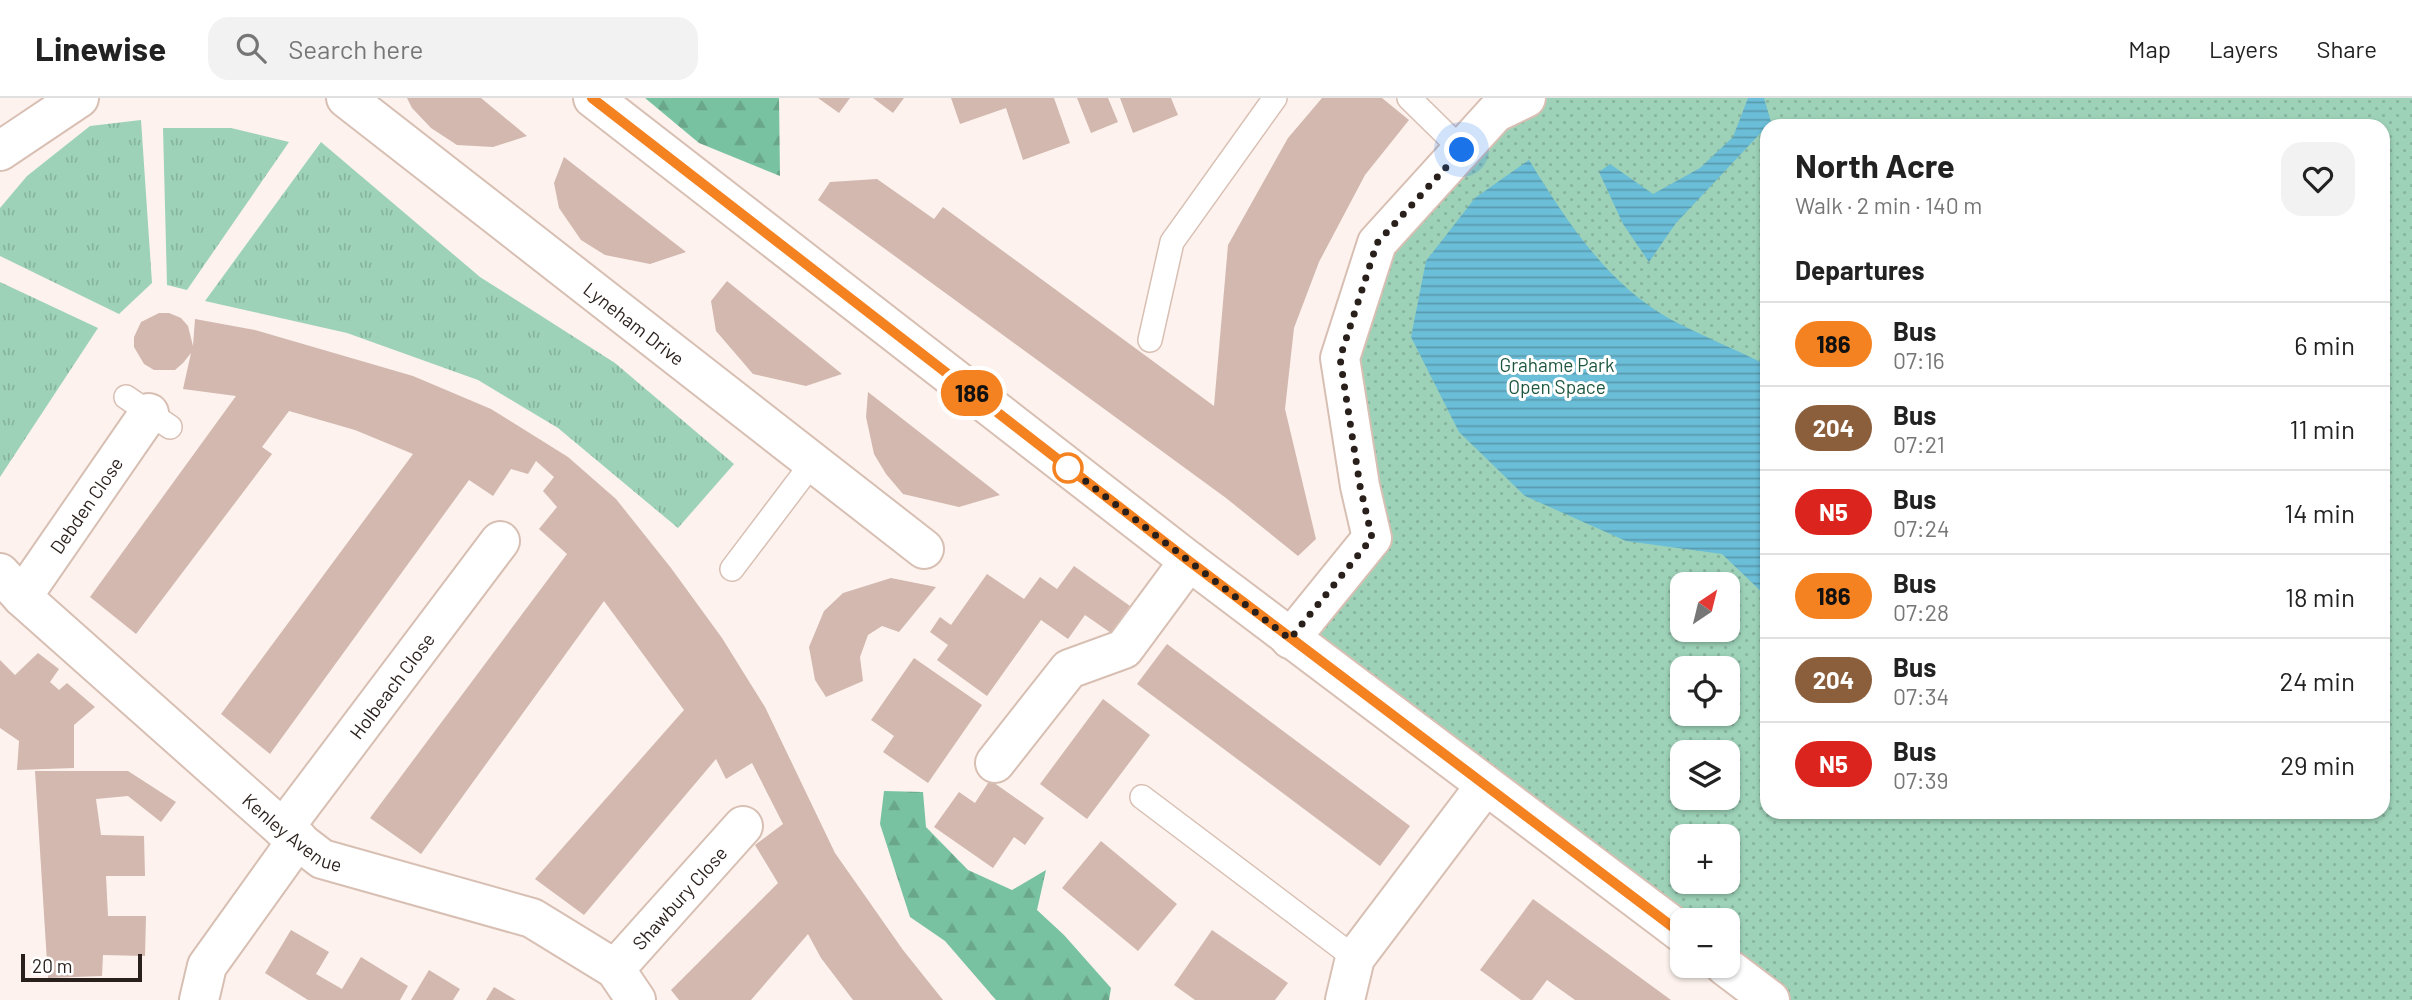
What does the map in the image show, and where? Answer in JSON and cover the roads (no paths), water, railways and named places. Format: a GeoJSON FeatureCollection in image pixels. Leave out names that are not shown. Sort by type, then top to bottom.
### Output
{"type":"FeatureCollection","features":[{"type":"Feature","properties":{"kind":"street"},"geometry":{"type":"LineString","coordinates":[[0,151],[79,98]]}},
{"type":"Feature","properties":{"kind":"street","name":"Lyneham Drive"},"geometry":{"type":"LineString","coordinates":[[346,98],[924,549]]}},
{"type":"Feature","properties":{"kind":"street"},"geometry":{"type":"LineString","coordinates":[[593,98],[1290,639],[1670,924]]}},
{"type":"Feature","properties":{"kind":"street"},"geometry":{"type":"LineString","coordinates":[[1290,639],[1372,538],[1360,486],[1340,358],[1377,243],[1495,113],[1526,98]]}},
{"type":"Feature","properties":{"kind":"street","name":"Debden Close"},"geometry":{"type":"LineString","coordinates":[[11,585],[148,412]]}},
{"type":"Feature","properties":{"kind":"street","name":"Holbeach Close"},"geometry":{"type":"LineString","coordinates":[[199,1000],[207,966],[290,834],[500,541]]}},
{"type":"Feature","properties":{"kind":"street"},"geometry":{"type":"LineString","coordinates":[[995,763],[1069,669],[1124,649],[1189,561]]}},
{"type":"Feature","properties":{"kind":"street","name":"Kenley Avenue"},"geometry":{"type":"LineString","coordinates":[[11,585],[290,834],[322,859],[532,918],[615,970],[636,1000]]}},
{"type":"Feature","properties":{"kind":"street"},"geometry":{"type":"LineString","coordinates":[[1345,1000],[1355,958],[1485,786]]}},
{"type":"Feature","properties":{"kind":"street","name":"Shawbury Close"},"geometry":{"type":"LineString","coordinates":[[615,970],[743,826]]}},
{"type":"Feature","properties":{"kind":"street"},"geometry":{"type":"LineString","coordinates":[[1740,977],[1770,1000]]}},
{"type":"Feature","properties":{"kind":"lane"},"geometry":{"type":"LineString","coordinates":[[1150,340],[1172,242],[1275,98]]}},
{"type":"Feature","properties":{"kind":"lane"},"geometry":{"type":"LineString","coordinates":[[1409,98],[1462,150]]}},
{"type":"Feature","properties":{"kind":"lane"},"geometry":{"type":"LineString","coordinates":[[732,569],[813,462]]}},
{"type":"Feature","properties":{"kind":"lane"},"geometry":{"type":"LineString","coordinates":[[1142,797],[1355,958]]}},
{"type":"Feature","properties":{"kind":"water"},"geometry":{"type":"Polygon","coordinates":[[[1748,98],[1764,98],[1770,119],[1760,119],[1760,134],[1676,223],[1649,262],[1623,224],[1599,172],[1610,164],[1653,194],[1700,168],[1733,137],[1748,98]]]}},
{"type":"Feature","properties":{"kind":"water"},"geometry":{"type":"Polygon","coordinates":[[[1529,160],[1589,249],[1626,288],[1670,319],[1760,362],[1760,590],[1722,554],[1626,541],[1525,496],[1459,432],[1411,337],[1426,261],[1475,198],[1529,160]]]}},
{"type":"Feature","properties":{"kind":"park label","name":"Grahame Park Open Space"},"geometry":{"type":"Point","coordinates":[1557,375]}}]}
